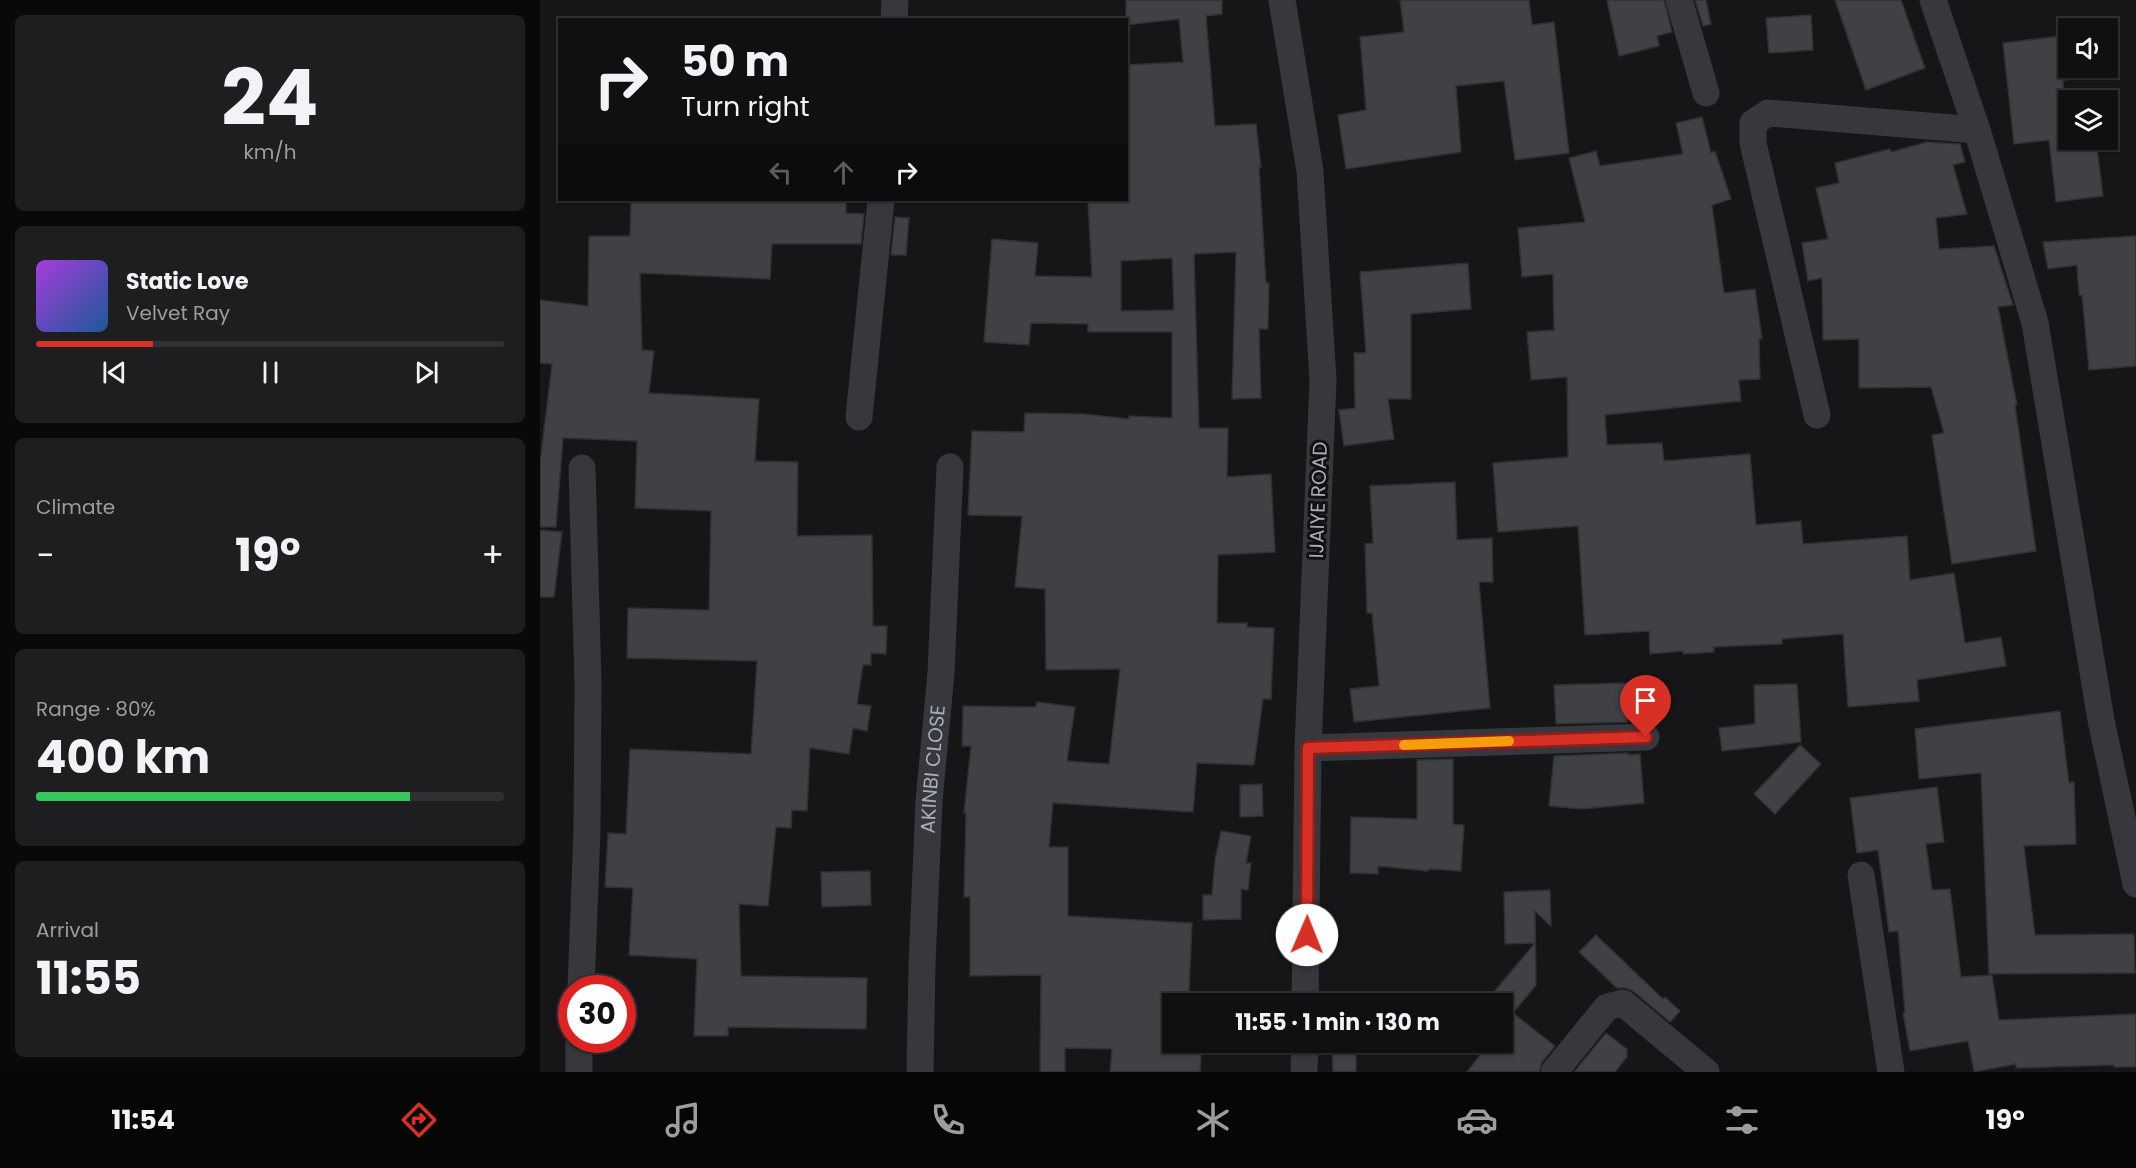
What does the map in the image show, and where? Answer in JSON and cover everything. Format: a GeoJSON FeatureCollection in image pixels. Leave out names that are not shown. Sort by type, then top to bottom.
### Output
{"type":"FeatureCollection","features":[{"type":"Feature","properties":{"kind":"street"},"geometry":{"type":"LineString","coordinates":[[894,18],[895,0]]}},
{"type":"Feature","properties":{"kind":"street","name":"IJAIYE ROAD"},"geometry":{"type":"LineString","coordinates":[[1281,0],[1310,171],[1323,380],[1308,748],[1305,993]]}},
{"type":"Feature","properties":{"kind":"street"},"geometry":{"type":"LineString","coordinates":[[1679,0],[1706,93]]}},
{"type":"Feature","properties":{"kind":"street"},"geometry":{"type":"LineString","coordinates":[[1933,0],[1977,130],[2034,323],[2101,720],[2136,884]]}},
{"type":"Feature","properties":{"kind":"street"},"geometry":{"type":"LineString","coordinates":[[1817,415],[1753,143],[1753,123],[1768,113],[1977,130]]}},
{"type":"Feature","properties":{"kind":"street"},"geometry":{"type":"LineString","coordinates":[[859,417],[881,201]]}},
{"type":"Feature","properties":{"kind":"street","name":"AKINBI CLOSE"},"geometry":{"type":"LineString","coordinates":[[920,1072],[929,801],[941,673],[950,467]]}},
{"type":"Feature","properties":{"kind":"street"},"geometry":{"type":"LineString","coordinates":[[581,975],[587,831],[588,684],[582,468]]}},
{"type":"Feature","properties":{"kind":"street"},"geometry":{"type":"LineString","coordinates":[[1308,748],[1646,737]]}},
{"type":"Feature","properties":{"kind":"street"},"geometry":{"type":"LineString","coordinates":[[1861,875],[1891,1072]]}},
{"type":"Feature","properties":{"kind":"street"},"geometry":{"type":"LineString","coordinates":[[1554,1072],[1607,1007],[1623,1004],[1706,1072]]}},
{"type":"Feature","properties":{"kind":"street"},"geometry":{"type":"LineString","coordinates":[[579,1053],[579,1072]]}},
{"type":"Feature","properties":{"kind":"street"},"geometry":{"type":"LineString","coordinates":[[1304,1072],[1305,1053]]}},
{"type":"Feature","properties":{"kind":"building"},"geometry":{"type":"Polygon","coordinates":[[[1126,0],[1222,0],[1222,14],[1206,16],[1215,126],[1256,124],[1261,167],[1259,167],[1266,283],[1269,283],[1268,329],[1259,329],[1261,398],[1232,399],[1236,252],[1194,254],[1199,428],[1228,428],[1227,477],[1271,474],[1275,552],[1218,555],[1217,623],[1247,623],[1247,627],[1274,628],[1271,699],[1263,699],[1254,765],[1197,763],[1193,812],[1053,803],[1049,847],[1068,847],[1068,916],[1192,923],[1189,992],[1203,993],[1162,993],[1162,1053],[1201,1053],[1200,1072],[1110,1072],[1112,1049],[1065,1048],[1065,1072],[1040,1072],[1041,975],[970,976],[970,897],[964,897],[966,813],[964,813],[971,746],[962,746],[963,706],[1036,707],[1037,702],[1075,707],[1067,761],[1109,764],[1120,669],[1046,670],[1045,589],[1015,587],[1022,516],[968,515],[972,431],[1024,432],[1025,413],[1084,414],[1129,419],[1129,416],[1172,418],[1172,332],[1088,332],[1088,324],[1031,323],[1029,345],[984,342],[992,239],[1038,243],[1035,276],[1092,277],[1088,202],[1128,201],[1128,65],[1183,62],[1179,19],[1128,25],[1126,0]],[[1172,258],[1121,261],[1121,311],[1174,310],[1172,258]]]}},
{"type":"Feature","properties":{"kind":"building"},"geometry":{"type":"Polygon","coordinates":[[[1400,0],[1529,0],[1532,25],[1554,22],[1569,153],[1515,160],[1504,81],[1456,86],[1461,152],[1346,169],[1338,115],[1366,110],[1360,37],[1404,32],[1400,0]]]}},
{"type":"Feature","properties":{"kind":"building"},"geometry":{"type":"Polygon","coordinates":[[[1607,0],[1664,0],[1672,32],[1657,36],[1659,46],[1619,56],[1607,0]]]}},
{"type":"Feature","properties":{"kind":"building"},"geometry":{"type":"Polygon","coordinates":[[[1695,0],[1706,0],[1711,24],[1703,26],[1695,0]]]}},
{"type":"Feature","properties":{"kind":"building"},"geometry":{"type":"Polygon","coordinates":[[[1835,0],[1901,0],[1925,68],[1866,90],[1835,0]]]}},
{"type":"Feature","properties":{"kind":"building"},"geometry":{"type":"Polygon","coordinates":[[[1811,15],[1813,50],[1769,53],[1766,18],[1811,15]]]}},
{"type":"Feature","properties":{"kind":"building"},"geometry":{"type":"Polygon","coordinates":[[[2058,36],[2058,78],[2068,78],[2068,80],[2063,81],[2064,90],[2058,90],[2058,150],[2097,150],[2103,196],[2056,202],[2049,140],[2014,144],[2003,43],[2058,36]]]}},
{"type":"Feature","properties":{"kind":"building"},"geometry":{"type":"Polygon","coordinates":[[[1702,117],[1711,153],[1715,151],[1731,199],[1712,205],[1724,293],[1755,289],[1762,339],[1759,339],[1760,379],[1739,380],[1741,401],[1605,415],[1607,445],[1662,443],[1664,461],[1750,454],[1756,525],[1801,521],[1803,544],[1907,536],[1910,580],[1954,573],[1965,643],[2001,637],[2006,666],[1917,680],[1919,701],[1848,707],[1843,634],[1782,639],[1782,644],[1714,647],[1714,652],[1683,654],[1683,651],[1650,654],[1649,631],[1585,635],[1578,526],[1498,532],[1493,463],[1568,457],[1567,377],[1531,380],[1527,332],[1554,330],[1553,274],[1522,277],[1518,228],[1585,222],[1569,158],[1596,151],[1600,166],[1683,154],[1676,123],[1702,117]]]}},
{"type":"Feature","properties":{"kind":"building"},"geometry":{"type":"Polygon","coordinates":[[[1927,142],[1960,144],[1965,162],[1953,165],[1967,214],[1936,218],[1939,249],[1994,246],[2013,305],[1998,307],[2017,405],[2015,405],[2036,551],[1952,564],[1932,435],[1944,433],[1931,387],[1859,388],[1859,339],[1823,340],[1822,278],[1808,281],[1802,243],[1828,239],[1816,188],[1839,183],[1835,163],[1927,142]]]}},
{"type":"Feature","properties":{"kind":"building"},"geometry":{"type":"Polygon","coordinates":[[[631,201],[846,201],[846,213],[864,214],[861,244],[772,244],[770,279],[640,273],[642,350],[654,351],[649,393],[759,399],[755,461],[798,462],[797,536],[872,535],[873,626],[887,626],[886,654],[871,653],[871,665],[863,665],[857,704],[871,706],[867,731],[853,728],[849,754],[810,748],[807,811],[792,810],[791,828],[776,827],[768,906],[739,904],[741,976],[867,978],[866,1029],[728,1027],[728,1036],[694,1036],[697,959],[629,955],[633,888],[605,887],[608,833],[626,834],[630,749],[751,754],[757,661],[627,658],[628,608],[709,610],[711,511],[635,508],[637,441],[563,438],[556,527],[540,527],[540,463],[552,364],[540,363],[540,300],[588,306],[589,236],[630,236],[631,201]]]}},
{"type":"Feature","properties":{"kind":"building"},"geometry":{"type":"Polygon","coordinates":[[[895,217],[909,218],[906,255],[891,255],[895,217]]]}},
{"type":"Feature","properties":{"kind":"building"},"geometry":{"type":"Polygon","coordinates":[[[2136,236],[2136,366],[2089,370],[2077,265],[2048,269],[2043,242],[2136,236]]]}},
{"type":"Feature","properties":{"kind":"building"},"geometry":{"type":"Polygon","coordinates":[[[1468,263],[1471,309],[1411,314],[1411,399],[1388,399],[1394,439],[1344,446],[1339,410],[1355,408],[1354,353],[1366,353],[1360,272],[1468,263]]]}},
{"type":"Feature","properties":{"kind":"building"},"geometry":{"type":"Polygon","coordinates":[[[1455,482],[1457,540],[1492,538],[1493,582],[1479,582],[1490,708],[1354,722],[1350,689],[1379,686],[1372,613],[1367,613],[1365,544],[1373,543],[1370,486],[1455,482]]]}},
{"type":"Feature","properties":{"kind":"building"},"geometry":{"type":"Polygon","coordinates":[[[540,530],[562,532],[554,597],[540,597],[540,530]]]}},
{"type":"Feature","properties":{"kind":"building"},"geometry":{"type":"Polygon","coordinates":[[[1626,683],[1627,722],[1556,724],[1554,685],[1626,683]]]}},
{"type":"Feature","properties":{"kind":"building"},"geometry":{"type":"Polygon","coordinates":[[[1797,684],[1801,742],[1722,751],[1719,728],[1755,724],[1754,685],[1797,684]]]}},
{"type":"Feature","properties":{"kind":"building"},"geometry":{"type":"Polygon","coordinates":[[[2060,711],[2069,783],[2074,782],[2076,844],[2024,846],[2035,935],[2134,934],[2135,973],[1989,974],[1981,773],[1919,779],[1915,729],[2060,711]]]}},
{"type":"Feature","properties":{"kind":"building"},"geometry":{"type":"Polygon","coordinates":[[[1800,745],[1821,764],[1775,814],[1754,794],[1800,745]]]}},
{"type":"Feature","properties":{"kind":"building"},"geometry":{"type":"Polygon","coordinates":[[[1628,753],[1628,755],[1640,754],[1644,803],[1582,809],[1549,806],[1554,756],[1628,753]]]}},
{"type":"Feature","properties":{"kind":"building"},"geometry":{"type":"Polygon","coordinates":[[[1453,759],[1453,824],[1464,825],[1461,871],[1429,869],[1428,871],[1378,866],[1378,874],[1350,873],[1351,817],[1417,819],[1417,760],[1453,759]]]}},
{"type":"Feature","properties":{"kind":"building"},"geometry":{"type":"Polygon","coordinates":[[[1262,784],[1263,816],[1240,817],[1240,785],[1262,784]]]}},
{"type":"Feature","properties":{"kind":"building"},"geometry":{"type":"Polygon","coordinates":[[[1937,787],[1944,842],[1926,844],[1932,890],[1950,889],[1961,977],[1992,975],[1999,1020],[2136,1014],[2136,1067],[2114,1067],[2114,1065],[2016,1068],[2016,1064],[1974,1072],[1968,1041],[1910,1051],[1903,1013],[1905,1012],[1898,931],[1889,932],[1878,850],[1857,853],[1850,798],[1937,787]]]}},
{"type":"Feature","properties":{"kind":"building"},"geometry":{"type":"Polygon","coordinates":[[[1221,831],[1251,836],[1246,863],[1251,863],[1248,890],[1241,889],[1241,919],[1203,920],[1203,895],[1212,895],[1215,860],[1221,831]]]}},
{"type":"Feature","properties":{"kind":"building"},"geometry":{"type":"Polygon","coordinates":[[[870,871],[871,905],[822,907],[821,872],[870,871]]]}},
{"type":"Feature","properties":{"kind":"building"},"geometry":{"type":"Polygon","coordinates":[[[1550,890],[1551,926],[1535,911],[1536,985],[1513,1013],[1513,993],[1493,993],[1535,943],[1505,944],[1504,892],[1550,890]]]}},
{"type":"Feature","properties":{"kind":"building"},"geometry":{"type":"Polygon","coordinates":[[[1596,935],[1663,999],[1665,997],[1680,1011],[1670,1022],[1633,991],[1617,988],[1579,952],[1596,935]]]}},
{"type":"Feature","properties":{"kind":"building"},"geometry":{"type":"Polygon","coordinates":[[[1513,1013],[1555,1046],[1542,1062],[1539,1072],[1467,1072],[1482,1053],[1513,1053],[1513,1013]]]}},
{"type":"Feature","properties":{"kind":"building"},"geometry":{"type":"Polygon","coordinates":[[[1606,1033],[1627,1049],[1627,1057],[1615,1072],[1574,1072],[1606,1033]]]}},
{"type":"Feature","properties":{"kind":"building"},"geometry":{"type":"Polygon","coordinates":[[[1332,1053],[1356,1053],[1356,1072],[1333,1072],[1332,1053]]]}},
{"type":"Feature","properties":{"kind":"slow traffic"},"geometry":{"type":"LineString","coordinates":[[1404,745],[1509,741]]}},
{"type":"Feature","properties":{"kind":"route"},"geometry":{"type":"LineString","coordinates":[[1307,935],[1308,748],[1646,737]]}}]}
